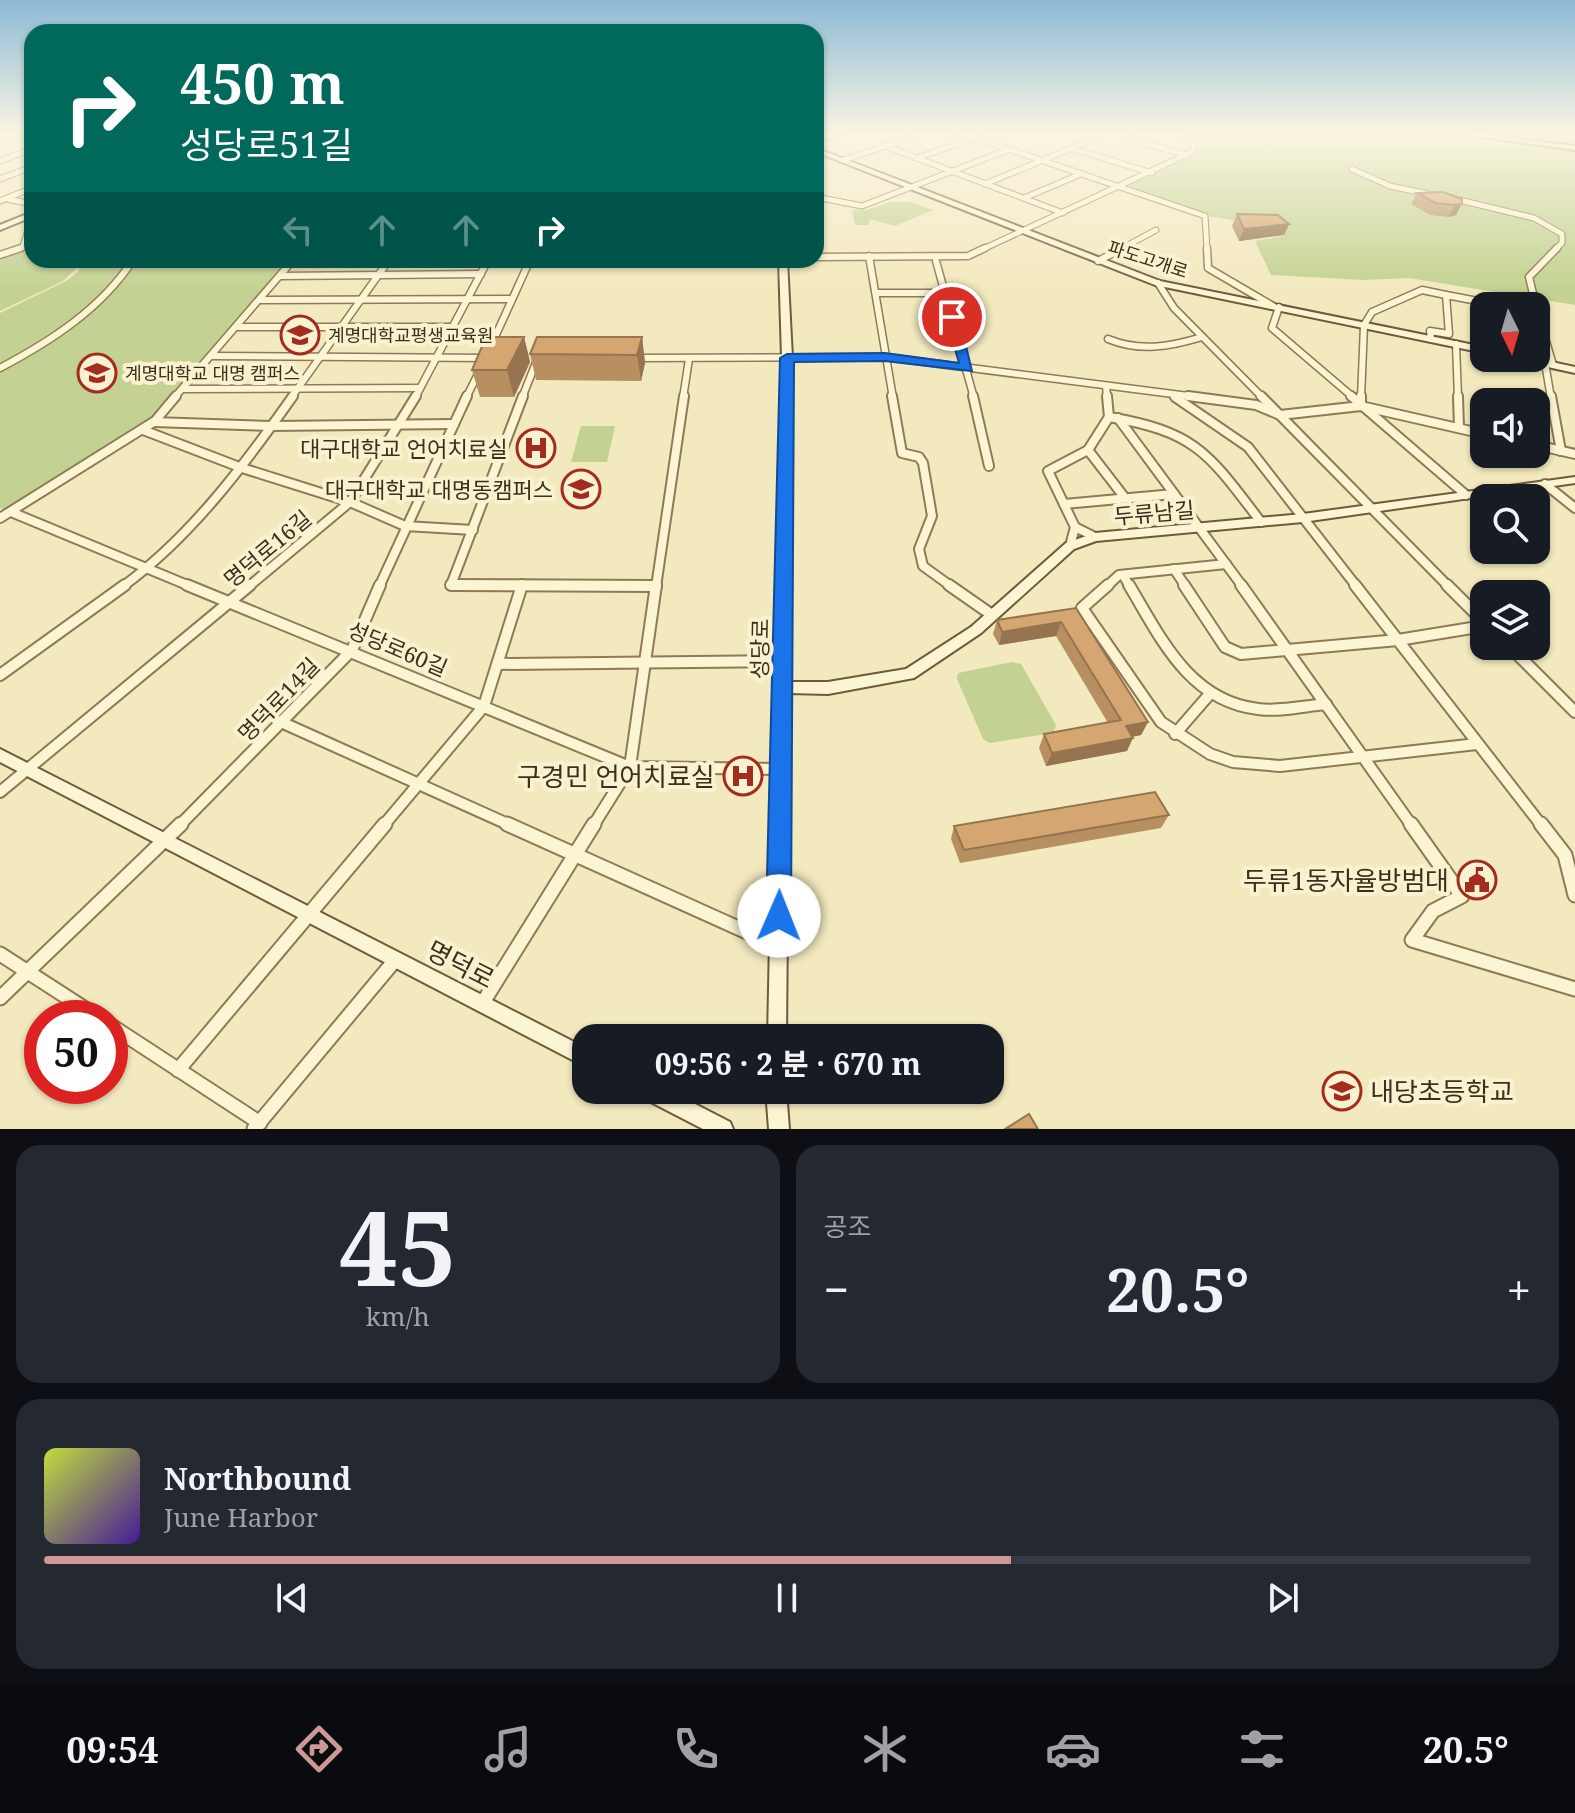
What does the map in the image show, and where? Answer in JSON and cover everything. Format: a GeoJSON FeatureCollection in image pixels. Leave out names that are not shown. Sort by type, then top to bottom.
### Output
{"type":"FeatureCollection","features":[{"type":"Feature","properties":{"kind":"street","name":"파도고개로"},"geometry":{"type":"LineString","coordinates":[[906,185],[1158,283],[1470,347]]}},
{"type":"Feature","properties":{"kind":"street"},"geometry":{"type":"LineString","coordinates":[[824,199],[857,207],[918,185]]}},
{"type":"Feature","properties":{"kind":"street"},"geometry":{"type":"LineString","coordinates":[[987,185],[1063,213]]}},
{"type":"Feature","properties":{"kind":"street"},"geometry":{"type":"LineString","coordinates":[[1024,198],[1056,185]]}},
{"type":"Feature","properties":{"kind":"street"},"geometry":{"type":"LineString","coordinates":[[1115,185],[1205,216],[1208,268],[1276,306],[1272,328],[1466,495]]}},
{"type":"Feature","properties":{"kind":"street"},"geometry":{"type":"LineString","coordinates":[[824,257],[968,256],[1127,185]]}},
{"type":"Feature","properties":{"kind":"street"},"geometry":{"type":"LineString","coordinates":[[1387,185],[1435,196]]}},
{"type":"Feature","properties":{"kind":"street"},"geometry":{"type":"LineString","coordinates":[[2,199],[24,191]]}},
{"type":"Feature","properties":{"kind":"street"},"geometry":{"type":"LineString","coordinates":[[1448,197],[1521,213],[1545,222],[1562,234],[1562,243],[1529,277],[1532,292]]}},
{"type":"Feature","properties":{"kind":"street"},"geometry":{"type":"LineString","coordinates":[[2,199],[24,203]]}},
{"type":"Feature","properties":{"kind":"street"},"geometry":{"type":"LineString","coordinates":[[11,223],[24,217]]}},
{"type":"Feature","properties":{"kind":"street"},"geometry":{"type":"LineString","coordinates":[[0,226],[24,221]]}},
{"type":"Feature","properties":{"kind":"street"},"geometry":{"type":"LineString","coordinates":[[1098,261],[1156,230]]}},
{"type":"Feature","properties":{"kind":"street"},"geometry":{"type":"LineString","coordinates":[[0,255],[24,243]]}},
{"type":"Feature","properties":{"kind":"street"},"geometry":{"type":"LineString","coordinates":[[869,256],[902,453],[919,457],[923,463],[932,516],[919,549],[923,566],[992,615]]}},
{"type":"Feature","properties":{"kind":"street"},"geometry":{"type":"LineString","coordinates":[[939,258],[989,466]]}},
{"type":"Feature","properties":{"kind":"street"},"geometry":{"type":"LineString","coordinates":[[0,368],[53,340],[120,280],[128,268]]}},
{"type":"Feature","properties":{"kind":"street"},"geometry":{"type":"LineString","coordinates":[[0,518],[153,422],[286,268]]}},
{"type":"Feature","properties":{"kind":"street"},"geometry":{"type":"LineString","coordinates":[[0,675],[148,566],[242,468],[384,268]]}},
{"type":"Feature","properties":{"kind":"street","name":"명덕로16길"},"geometry":{"type":"LineString","coordinates":[[29,770],[350,502],[401,425],[484,268]]}},
{"type":"Feature","properties":{"kind":"street","name":"명덕로14길"},"geometry":{"type":"LineString","coordinates":[[165,840],[352,650],[405,526],[526,268]]}},
{"type":"Feature","properties":{"kind":"street","name":"성당로"},"geometry":{"type":"LineString","coordinates":[[777,1024],[787,358],[783,268]]}},
{"type":"Feature","properties":{"kind":"street"},"geometry":{"type":"LineString","coordinates":[[280,276],[481,274]]}},
{"type":"Feature","properties":{"kind":"street"},"geometry":{"type":"LineString","coordinates":[[1158,283],[1174,308],[1470,610]]}},
{"type":"Feature","properties":{"kind":"street"},"geometry":{"type":"LineString","coordinates":[[1361,406],[1364,325],[1372,312],[1422,290],[1470,300]]}},
{"type":"Feature","properties":{"kind":"street"},"geometry":{"type":"LineString","coordinates":[[877,293],[946,293]]}},
{"type":"Feature","properties":{"kind":"street"},"geometry":{"type":"LineString","coordinates":[[1431,339],[1430,331],[1449,334],[1446,295]]}},
{"type":"Feature","properties":{"kind":"street"},"geometry":{"type":"LineString","coordinates":[[261,300],[510,299]]}},
{"type":"Feature","properties":{"kind":"street"},"geometry":{"type":"LineString","coordinates":[[238,327],[453,327]]}},
{"type":"Feature","properties":{"kind":"street"},"geometry":{"type":"LineString","coordinates":[[1108,339],[1127,347],[1156,348],[1202,337]]}},
{"type":"Feature","properties":{"kind":"street"},"geometry":{"type":"LineString","coordinates":[[1456,344],[1459,428]]}},
{"type":"Feature","properties":{"kind":"street"},"geometry":{"type":"LineString","coordinates":[[211,356],[499,358]]}},
{"type":"Feature","properties":{"kind":"street"},"geometry":{"type":"LineString","coordinates":[[617,358],[885,357],[1256,405],[1280,415],[1361,406],[1470,431]]}},
{"type":"Feature","properties":{"kind":"street"},"geometry":{"type":"LineString","coordinates":[[525,358],[550,358]]}},
{"type":"Feature","properties":{"kind":"street"},"geometry":{"type":"LineString","coordinates":[[538,358],[451,585],[656,586]]}},
{"type":"Feature","properties":{"kind":"street"},"geometry":{"type":"LineString","coordinates":[[482,1004],[630,767],[689,359]]}},
{"type":"Feature","properties":{"kind":"street"},"geometry":{"type":"LineString","coordinates":[[1550,364],[1575,370]]}},
{"type":"Feature","properties":{"kind":"street"},"geometry":{"type":"LineString","coordinates":[[1550,371],[1561,451]]}},
{"type":"Feature","properties":{"kind":"street"},"geometry":{"type":"LineString","coordinates":[[1106,386],[1113,418],[1226,564],[1462,896],[1433,911],[1412,940],[1575,989]]}},
{"type":"Feature","properties":{"kind":"street"},"geometry":{"type":"LineString","coordinates":[[184,389],[420,388]]}},
{"type":"Feature","properties":{"kind":"street"},"geometry":{"type":"LineString","coordinates":[[1172,395],[1248,447],[1477,744],[1570,852],[1575,895]]}},
{"type":"Feature","properties":{"kind":"street"},"geometry":{"type":"LineString","coordinates":[[1095,537],[1075,527],[1048,471],[1088,450],[1113,418]]}},
{"type":"Feature","properties":{"kind":"street"},"geometry":{"type":"LineString","coordinates":[[1113,418],[1171,428],[1196,441],[1261,522]]}},
{"type":"Feature","properties":{"kind":"street"},"geometry":{"type":"LineString","coordinates":[[153,422],[272,426],[454,424]]}},
{"type":"Feature","properties":{"kind":"street"},"geometry":{"type":"LineString","coordinates":[[143,430],[242,468],[350,502],[405,526],[473,530]]}},
{"type":"Feature","properties":{"kind":"street"},"geometry":{"type":"LineString","coordinates":[[1550,448],[1575,454]]}},
{"type":"Feature","properties":{"kind":"street"},"geometry":{"type":"LineString","coordinates":[[1088,450],[1125,498]]}},
{"type":"Feature","properties":{"kind":"street","name":"두류남길"},"geometry":{"type":"LineString","coordinates":[[1545,484],[1575,480]]}},
{"type":"Feature","properties":{"kind":"street"},"geometry":{"type":"LineString","coordinates":[[1550,488],[1575,508]]}},
{"type":"Feature","properties":{"kind":"street"},"geometry":{"type":"LineString","coordinates":[[1064,504],[1174,494]]}},
{"type":"Feature","properties":{"kind":"street","name":"두류남길"},"geometry":{"type":"LineString","coordinates":[[782,687],[828,688],[909,674],[992,615],[1070,546],[1095,537],[1303,518],[1470,494]]}},
{"type":"Feature","properties":{"kind":"street","name":"성당로60길"},"geometry":{"type":"LineString","coordinates":[[11,512],[233,600],[630,767],[781,769]]}},
{"type":"Feature","properties":{"kind":"street"},"geometry":{"type":"LineString","coordinates":[[1070,546],[1075,527]]}},
{"type":"Feature","properties":{"kind":"street"},"geometry":{"type":"LineString","coordinates":[[1226,564],[1123,575],[1082,608],[1161,722],[1175,734],[1236,764],[1248,766],[1304,766],[1362,755],[1477,744]]}},
{"type":"Feature","properties":{"kind":"street"},"geometry":{"type":"LineString","coordinates":[[1174,569],[1225,647],[1241,654],[1398,640],[1470,627]]}},
{"type":"Feature","properties":{"kind":"street"},"geometry":{"type":"LineString","coordinates":[[1123,575],[1189,680],[1208,696],[1254,709],[1326,704]]}},
{"type":"Feature","properties":{"kind":"street"},"geometry":{"type":"LineString","coordinates":[[178,1070],[484,706],[522,585]]}},
{"type":"Feature","properties":{"kind":"street"},"geometry":{"type":"LineString","coordinates":[[1523,660],[1575,712]]}},
{"type":"Feature","properties":{"kind":"street"},"geometry":{"type":"LineString","coordinates":[[498,664],[783,661]]}},
{"type":"Feature","properties":{"kind":"street"},"geometry":{"type":"LineString","coordinates":[[1175,734],[1208,696]]}},
{"type":"Feature","properties":{"kind":"street"},"geometry":{"type":"LineString","coordinates":[[281,722],[778,946]]}},
{"type":"Feature","properties":{"kind":"street","name":"명덕로"},"geometry":{"type":"LineString","coordinates":[[0,755],[572,1051]]}},
{"type":"Feature","properties":{"kind":"street"},"geometry":{"type":"LineString","coordinates":[[0,792],[29,770]]}},
{"type":"Feature","properties":{"kind":"street"},"geometry":{"type":"LineString","coordinates":[[0,998],[165,840]]}},
{"type":"Feature","properties":{"kind":"street"},"geometry":{"type":"LineString","coordinates":[[0,954],[71,1000]]}},
{"type":"Feature","properties":{"kind":"street"},"geometry":{"type":"LineString","coordinates":[[128,1037],[257,1126],[396,959]]}},
{"type":"Feature","properties":{"kind":"street"},"geometry":{"type":"LineString","coordinates":[[675,1104],[723,1129]]}},
{"type":"Feature","properties":{"kind":"street"},"geometry":{"type":"LineString","coordinates":[[777,1104],[779,1129]]}},
{"type":"Feature","properties":{"kind":"green space"},"geometry":{"type":"Polygon","coordinates":[[[1575,185],[1575,305],[1550,301],[1550,292],[1495,292],[1409,278],[1364,280],[1271,275],[1255,241],[1284,236],[1272,227],[1208,216],[1126,187],[1575,185]]]}},
{"type":"Feature","properties":{"kind":"green space"},"geometry":{"type":"Polygon","coordinates":[[[891,202],[910,202],[933,210],[895,226],[869,219],[869,225],[855,225],[852,210],[866,210],[891,202]]]}},
{"type":"Feature","properties":{"kind":"green space"},"geometry":{"type":"Polygon","coordinates":[[[24,252],[24,268],[77,268],[63,281],[0,311],[0,260],[24,252]]]}},
{"type":"Feature","properties":{"kind":"green space","name":"계명대학교 대명 캠퍼스"},"geometry":{"type":"Polygon","coordinates":[[[79,268],[286,268],[153,422],[11,512],[0,508],[0,313],[66,281],[79,268]]]}},
{"type":"Feature","properties":{"kind":"green space"},"geometry":{"type":"Polygon","coordinates":[[[581,426],[615,426],[607,462],[571,462],[581,426]]]}},
{"type":"Feature","properties":{"kind":"green space"},"geometry":{"type":"Polygon","coordinates":[[[1012,662],[1021,664],[1056,725],[1053,733],[990,743],[983,739],[957,679],[958,673],[1012,662]]]}},
{"type":"Feature","properties":{"kind":"building"},"geometry":{"type":"Polygon","coordinates":[[[1443,192],[1462,199],[1462,204],[1436,203],[1417,193],[1443,192]]]}},
{"type":"Feature","properties":{"kind":"building"},"geometry":{"type":"Polygon","coordinates":[[[1237,214],[1278,215],[1289,224],[1244,229],[1237,214]]]}},
{"type":"Feature","properties":{"kind":"building"},"geometry":{"type":"Polygon","coordinates":[[[486,337],[524,337],[507,370],[472,370],[486,337]]]}},
{"type":"Feature","properties":{"kind":"building"},"geometry":{"type":"Polygon","coordinates":[[[537,337],[642,337],[637,355],[530,354],[537,337]]]}},
{"type":"Feature","properties":{"kind":"building"},"geometry":{"type":"Polygon","coordinates":[[[1076,608],[1148,722],[1126,726],[1133,738],[1052,753],[1044,734],[1121,720],[1061,622],[1002,632],[997,620],[1076,608]]]}},
{"type":"Feature","properties":{"kind":"building"},"geometry":{"type":"Polygon","coordinates":[[[1155,792],[1169,815],[964,850],[954,826],[1155,792]]]}},
{"type":"Feature","properties":{"kind":"building"},"geometry":{"type":"Polygon","coordinates":[[[1029,1114],[1038,1129],[1005,1129],[1029,1114]]]}},
{"type":"Feature","properties":{"kind":"place","name":"계명대학교평생교육원"},"geometry":{"type":"Point","coordinates":[300,335]}},
{"type":"Feature","properties":{"kind":"place","name":"계명대학교 대명 캠퍼스"},"geometry":{"type":"Point","coordinates":[97,373]}},
{"type":"Feature","properties":{"kind":"place","name":"대구대학교 언어치료실"},"geometry":{"type":"Point","coordinates":[536,448]}},
{"type":"Feature","properties":{"kind":"place","name":"대구대학교 대명동캠퍼스"},"geometry":{"type":"Point","coordinates":[581,489]}},
{"type":"Feature","properties":{"kind":"place","name":"구경민 언어치료실"},"geometry":{"type":"Point","coordinates":[743,776]}},
{"type":"Feature","properties":{"kind":"place","name":"두류1동자율방범대"},"geometry":{"type":"Point","coordinates":[1477,880]}},
{"type":"Feature","properties":{"kind":"place","name":"내당초등학교"},"geometry":{"type":"Point","coordinates":[1342,1091]}},
{"type":"Feature","properties":{"kind":"route"},"geometry":{"type":"LineString","coordinates":[[779,916],[787,358],[885,357],[967,368],[952,317]]}}]}
